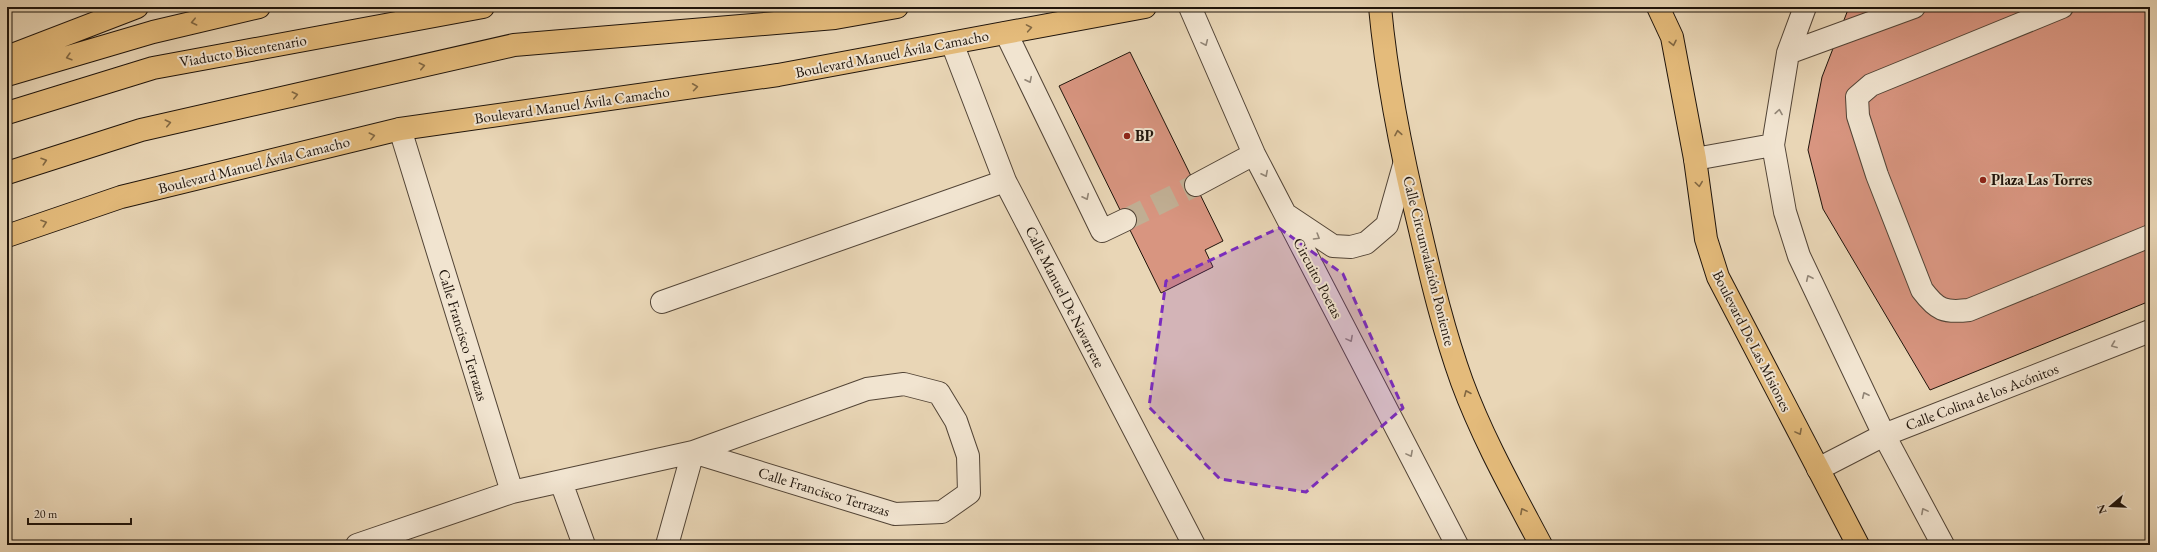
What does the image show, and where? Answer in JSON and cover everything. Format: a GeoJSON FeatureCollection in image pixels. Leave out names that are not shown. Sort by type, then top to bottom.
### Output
{"type":"FeatureCollection","features":[{"type":"Feature","properties":{"kind":"main road"},"geometry":{"type":"LineString","coordinates":[[7,57],[137,7]]}},
{"type":"Feature","properties":{"kind":"main road"},"geometry":{"type":"LineString","coordinates":[[7,75],[153,32],[259,7]]}},
{"type":"Feature","properties":{"kind":"main road","name":"Viaducto Bicentenario"},"geometry":{"type":"LineString","coordinates":[[7,113],[153,68],[483,7]]}},
{"type":"Feature","properties":{"kind":"main road"},"geometry":{"type":"LineString","coordinates":[[7,173],[141,130],[514,46],[835,18],[898,7]]}},
{"type":"Feature","properties":{"kind":"main road","name":"Boulevard Manuel Ávila Camacho"},"geometry":{"type":"LineString","coordinates":[[7,236],[121,197],[400,129],[778,75],[1145,7]]}},
{"type":"Feature","properties":{"kind":"main road","name":"Calle Circunvalación Poniente"},"geometry":{"type":"LineString","coordinates":[[1380,7],[1386,63],[1404,165],[1440,315],[1462,383],[1490,449],[1541,545]]}},
{"type":"Feature","properties":{"kind":"main road","name":"Boulevard De Las Misiones"},"geometry":{"type":"LineString","coordinates":[[1658,7],[1672,37],[1695,159],[1706,239],[1718,277],[1858,545]]}},
{"type":"Feature","properties":{"kind":"street","name":"Circuito Poetas"},"geometry":{"type":"LineString","coordinates":[[1190,7],[1254,154],[1457,545]]}},
{"type":"Feature","properties":{"kind":"street"},"geometry":{"type":"LineString","coordinates":[[1805,7],[1788,53],[1773,145],[1785,212],[1799,256],[1884,435],[1943,545]]}},
{"type":"Feature","properties":{"kind":"street"},"geometry":{"type":"LineString","coordinates":[[1788,53],[1914,7]]}},
{"type":"Feature","properties":{"kind":"street"},"geometry":{"type":"LineString","coordinates":[[2062,7],[1871,85],[1857,97],[1858,116],[1877,175],[1922,290],[1933,305],[1950,312],[1969,310],[2150,236]]}},
{"type":"Feature","properties":{"kind":"street"},"geometry":{"type":"LineString","coordinates":[[1006,33],[1102,231],[1125,220]]}},
{"type":"Feature","properties":{"kind":"street","name":"Calle Manuel De Navarrete"},"geometry":{"type":"LineString","coordinates":[[952,43],[1005,181],[1194,545]]}},
{"type":"Feature","properties":{"kind":"street","name":"Calle Francisco Terrazas"},"geometry":{"type":"LineString","coordinates":[[400,129],[512,492],[693,452],[867,390],[904,384],[939,393],[956,421],[968,456],[969,493],[942,512],[895,514],[693,452]]}},
{"type":"Feature","properties":{"kind":"street"},"geometry":{"type":"LineString","coordinates":[[1695,159],[1773,145]]}},
{"type":"Feature","properties":{"kind":"street"},"geometry":{"type":"LineString","coordinates":[[1196,185],[1254,154]]}},
{"type":"Feature","properties":{"kind":"street"},"geometry":{"type":"LineString","coordinates":[[1285,214],[1333,246],[1351,247],[1366,243],[1387,225],[1404,165]]}},
{"type":"Feature","properties":{"kind":"street"},"geometry":{"type":"LineString","coordinates":[[662,302],[1005,181]]}},
{"type":"Feature","properties":{"kind":"street","name":"Calle Colina de los Acónitos"},"geometry":{"type":"LineString","coordinates":[[1818,469],[1884,435],[2150,331]]}},
{"type":"Feature","properties":{"kind":"street"},"geometry":{"type":"LineString","coordinates":[[667,545],[693,452]]}},
{"type":"Feature","properties":{"kind":"street"},"geometry":{"type":"LineString","coordinates":[[561,482],[584,545]]}},
{"type":"Feature","properties":{"kind":"street"},"geometry":{"type":"LineString","coordinates":[[357,545],[512,492]]}},
{"type":"Feature","properties":{"kind":"highlighted area"},"geometry":{"type":"Polygon","coordinates":[[[1279,228],[1343,274],[1403,408],[1306,492],[1220,479],[1149,407],[1166,281],[1279,228]]]}},
{"type":"Feature","properties":{"kind":"building","name":"Plaza Las Torres"},"geometry":{"type":"Polygon","coordinates":[[[1849,7],[2150,7],[2150,301],[1930,390],[1823,209],[1808,150],[1822,77],[1849,7]]]}},
{"type":"Feature","properties":{"kind":"building","name":"BP"},"geometry":{"type":"Polygon","coordinates":[[[1130,52],[1223,241],[1205,250],[1213,267],[1161,293],[1059,86],[1130,52]]]}},
{"type":"Feature","properties":{"kind":"tunnel"},"geometry":{"type":"LineString","coordinates":[[1125,220],[1196,185]]}},
{"type":"Feature","properties":{"kind":"place","name":"BP"},"geometry":{"type":"Point","coordinates":[1127,136]}},
{"type":"Feature","properties":{"kind":"place","name":"Plaza Las Torres"},"geometry":{"type":"Point","coordinates":[1983,180]}}]}
